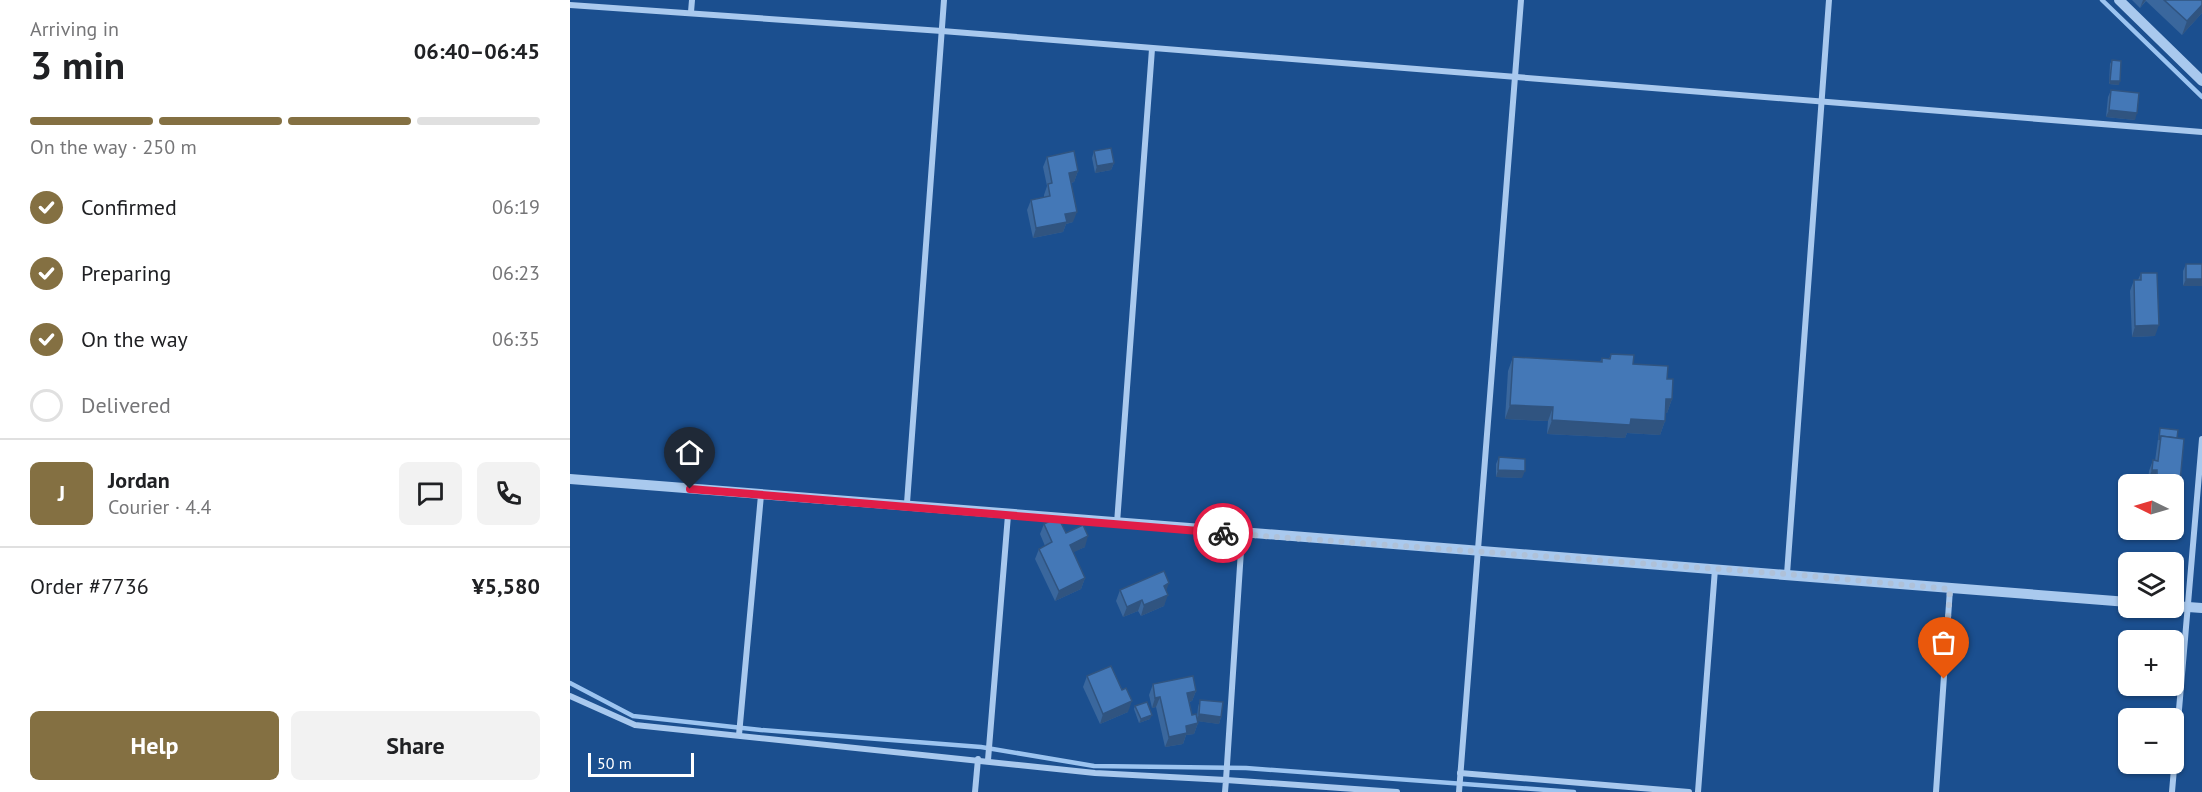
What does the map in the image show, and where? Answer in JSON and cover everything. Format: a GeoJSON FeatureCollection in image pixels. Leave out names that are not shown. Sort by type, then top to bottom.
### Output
{"type":"FeatureCollection","features":[{"type":"Feature","properties":{"kind":"street"},"geometry":{"type":"LineString","coordinates":[[691,12],[692,0]]}},
{"type":"Feature","properties":{"kind":"street"},"geometry":{"type":"LineString","coordinates":[[903,506],[906,503],[944,0]]}},
{"type":"Feature","properties":{"kind":"street"},"geometry":{"type":"LineString","coordinates":[[1459,792],[1521,0]]}},
{"type":"Feature","properties":{"kind":"street"},"geometry":{"type":"LineString","coordinates":[[1787,574],[1829,0]]}},
{"type":"Feature","properties":{"kind":"street"},"geometry":{"type":"LineString","coordinates":[[2119,0],[2202,81]]}},
{"type":"Feature","properties":{"kind":"street"},"geometry":{"type":"LineString","coordinates":[[570,5],[942,31],[1516,79],[2202,132]]}},
{"type":"Feature","properties":{"kind":"street"},"geometry":{"type":"LineString","coordinates":[[1117,524],[1152,49]]}},
{"type":"Feature","properties":{"kind":"street"},"geometry":{"type":"LineString","coordinates":[[2172,792],[2202,439]]}},
{"type":"Feature","properties":{"kind":"street"},"geometry":{"type":"LineString","coordinates":[[570,479],[1242,534],[1787,574],[2118,601]]}},
{"type":"Feature","properties":{"kind":"street"},"geometry":{"type":"LineString","coordinates":[[739,735],[761,495]]}},
{"type":"Feature","properties":{"kind":"street"},"geometry":{"type":"LineString","coordinates":[[988,760],[1008,515]]}},
{"type":"Feature","properties":{"kind":"street"},"geometry":{"type":"LineString","coordinates":[[1225,792],[1242,534]]}},
{"type":"Feature","properties":{"kind":"street"},"geometry":{"type":"LineString","coordinates":[[1698,792],[1715,569]]}},
{"type":"Feature","properties":{"kind":"street"},"geometry":{"type":"LineString","coordinates":[[1936,792],[1950,589]]}},
{"type":"Feature","properties":{"kind":"street"},"geometry":{"type":"LineString","coordinates":[[2184,607],[2202,608]]}},
{"type":"Feature","properties":{"kind":"street"},"geometry":{"type":"LineString","coordinates":[[570,696],[635,725],[988,760],[1095,773],[1397,792]]}},
{"type":"Feature","properties":{"kind":"street"},"geometry":{"type":"LineString","coordinates":[[975,792],[978,759]]}},
{"type":"Feature","properties":{"kind":"street"},"geometry":{"type":"LineString","coordinates":[[1460,774],[1689,792]]}},
{"type":"Feature","properties":{"kind":"building"},"geometry":{"type":"Polygon","coordinates":[[[2164,0],[2202,0],[2202,5],[2187,21],[2164,0]]]}},
{"type":"Feature","properties":{"kind":"building"},"geometry":{"type":"Polygon","coordinates":[[[2112,60],[2121,61],[2120,81],[2110,81],[2112,60]]]}},
{"type":"Feature","properties":{"kind":"building"},"geometry":{"type":"Polygon","coordinates":[[[2111,90],[2139,93],[2137,113],[2109,110],[2111,90]]]}},
{"type":"Feature","properties":{"kind":"building"},"geometry":{"type":"Polygon","coordinates":[[[1111,148],[1114,163],[1097,166],[1094,151],[1111,148]]]}},
{"type":"Feature","properties":{"kind":"building"},"geometry":{"type":"Polygon","coordinates":[[[1074,151],[1078,171],[1069,173],[1077,212],[1065,214],[1067,222],[1036,228],[1031,200],[1050,196],[1048,184],[1052,183],[1047,157],[1074,151]]]}},
{"type":"Feature","properties":{"kind":"building"},"geometry":{"type":"Polygon","coordinates":[[[2186,264],[2202,264],[2202,279],[2186,279],[2186,264]]]}},
{"type":"Feature","properties":{"kind":"building"},"geometry":{"type":"Polygon","coordinates":[[[2141,273],[2157,273],[2159,325],[2135,326],[2134,280],[2141,280],[2141,273]]]}},
{"type":"Feature","properties":{"kind":"building"},"geometry":{"type":"Polygon","coordinates":[[[1611,354],[1634,355],[1633,364],[1668,366],[1667,379],[1673,379],[1672,399],[1666,399],[1665,421],[1631,419],[1630,425],[1552,420],[1553,407],[1510,405],[1513,357],[1602,362],[1602,358],[1610,359],[1611,354]]]}},
{"type":"Feature","properties":{"kind":"building"},"geometry":{"type":"Polygon","coordinates":[[[2160,428],[2178,430],[2177,438],[2161,436],[2159,440],[2160,428]]]}},
{"type":"Feature","properties":{"kind":"building"},"geometry":{"type":"Polygon","coordinates":[[[2161,436],[2184,439],[2181,474],[2157,474],[2157,470],[2152,470],[2153,460],[2158,461],[2161,436]]]}},
{"type":"Feature","properties":{"kind":"building"},"geometry":{"type":"Polygon","coordinates":[[[1499,457],[1525,459],[1525,471],[1498,470],[1499,457]]]}},
{"type":"Feature","properties":{"kind":"building"},"geometry":{"type":"Polygon","coordinates":[[[1058,517],[1066,533],[1083,525],[1088,536],[1070,545],[1085,578],[1059,591],[1039,549],[1052,542],[1044,524],[1058,517]]]}},
{"type":"Feature","properties":{"kind":"building"},"geometry":{"type":"Polygon","coordinates":[[[1164,571],[1169,583],[1164,586],[1168,595],[1144,605],[1142,600],[1127,607],[1120,590],[1164,571]]]}},
{"type":"Feature","properties":{"kind":"building"},"geometry":{"type":"Polygon","coordinates":[[[1111,666],[1122,690],[1126,688],[1132,701],[1103,714],[1087,676],[1111,666]]]}},
{"type":"Feature","properties":{"kind":"building"},"geometry":{"type":"Polygon","coordinates":[[[1193,676],[1196,691],[1187,693],[1192,715],[1196,714],[1198,723],[1186,726],[1187,733],[1169,737],[1160,697],[1155,698],[1153,684],[1193,676]]]}},
{"type":"Feature","properties":{"kind":"building"},"geometry":{"type":"Polygon","coordinates":[[[1200,700],[1223,702],[1221,717],[1199,714],[1200,700]]]}},
{"type":"Feature","properties":{"kind":"building"},"geometry":{"type":"Polygon","coordinates":[[[1147,702],[1152,715],[1141,719],[1135,706],[1147,702]]]}},
{"type":"Feature","properties":{"kind":"waterway"},"geometry":{"type":"LineString","coordinates":[[2102,0],[2202,97]]}},
{"type":"Feature","properties":{"kind":"waterway"},"geometry":{"type":"LineString","coordinates":[[570,683],[633,716],[761,730],[981,747],[1094,766],[1246,768],[1574,792]]}},
{"type":"Feature","properties":{"kind":"way so far"},"geometry":{"type":"LineString","coordinates":[[1223,533],[1787,574],[1950,589],[1944,679]]}},
{"type":"Feature","properties":{"kind":"route"},"geometry":{"type":"LineString","coordinates":[[690,489],[1223,533]]}}]}
